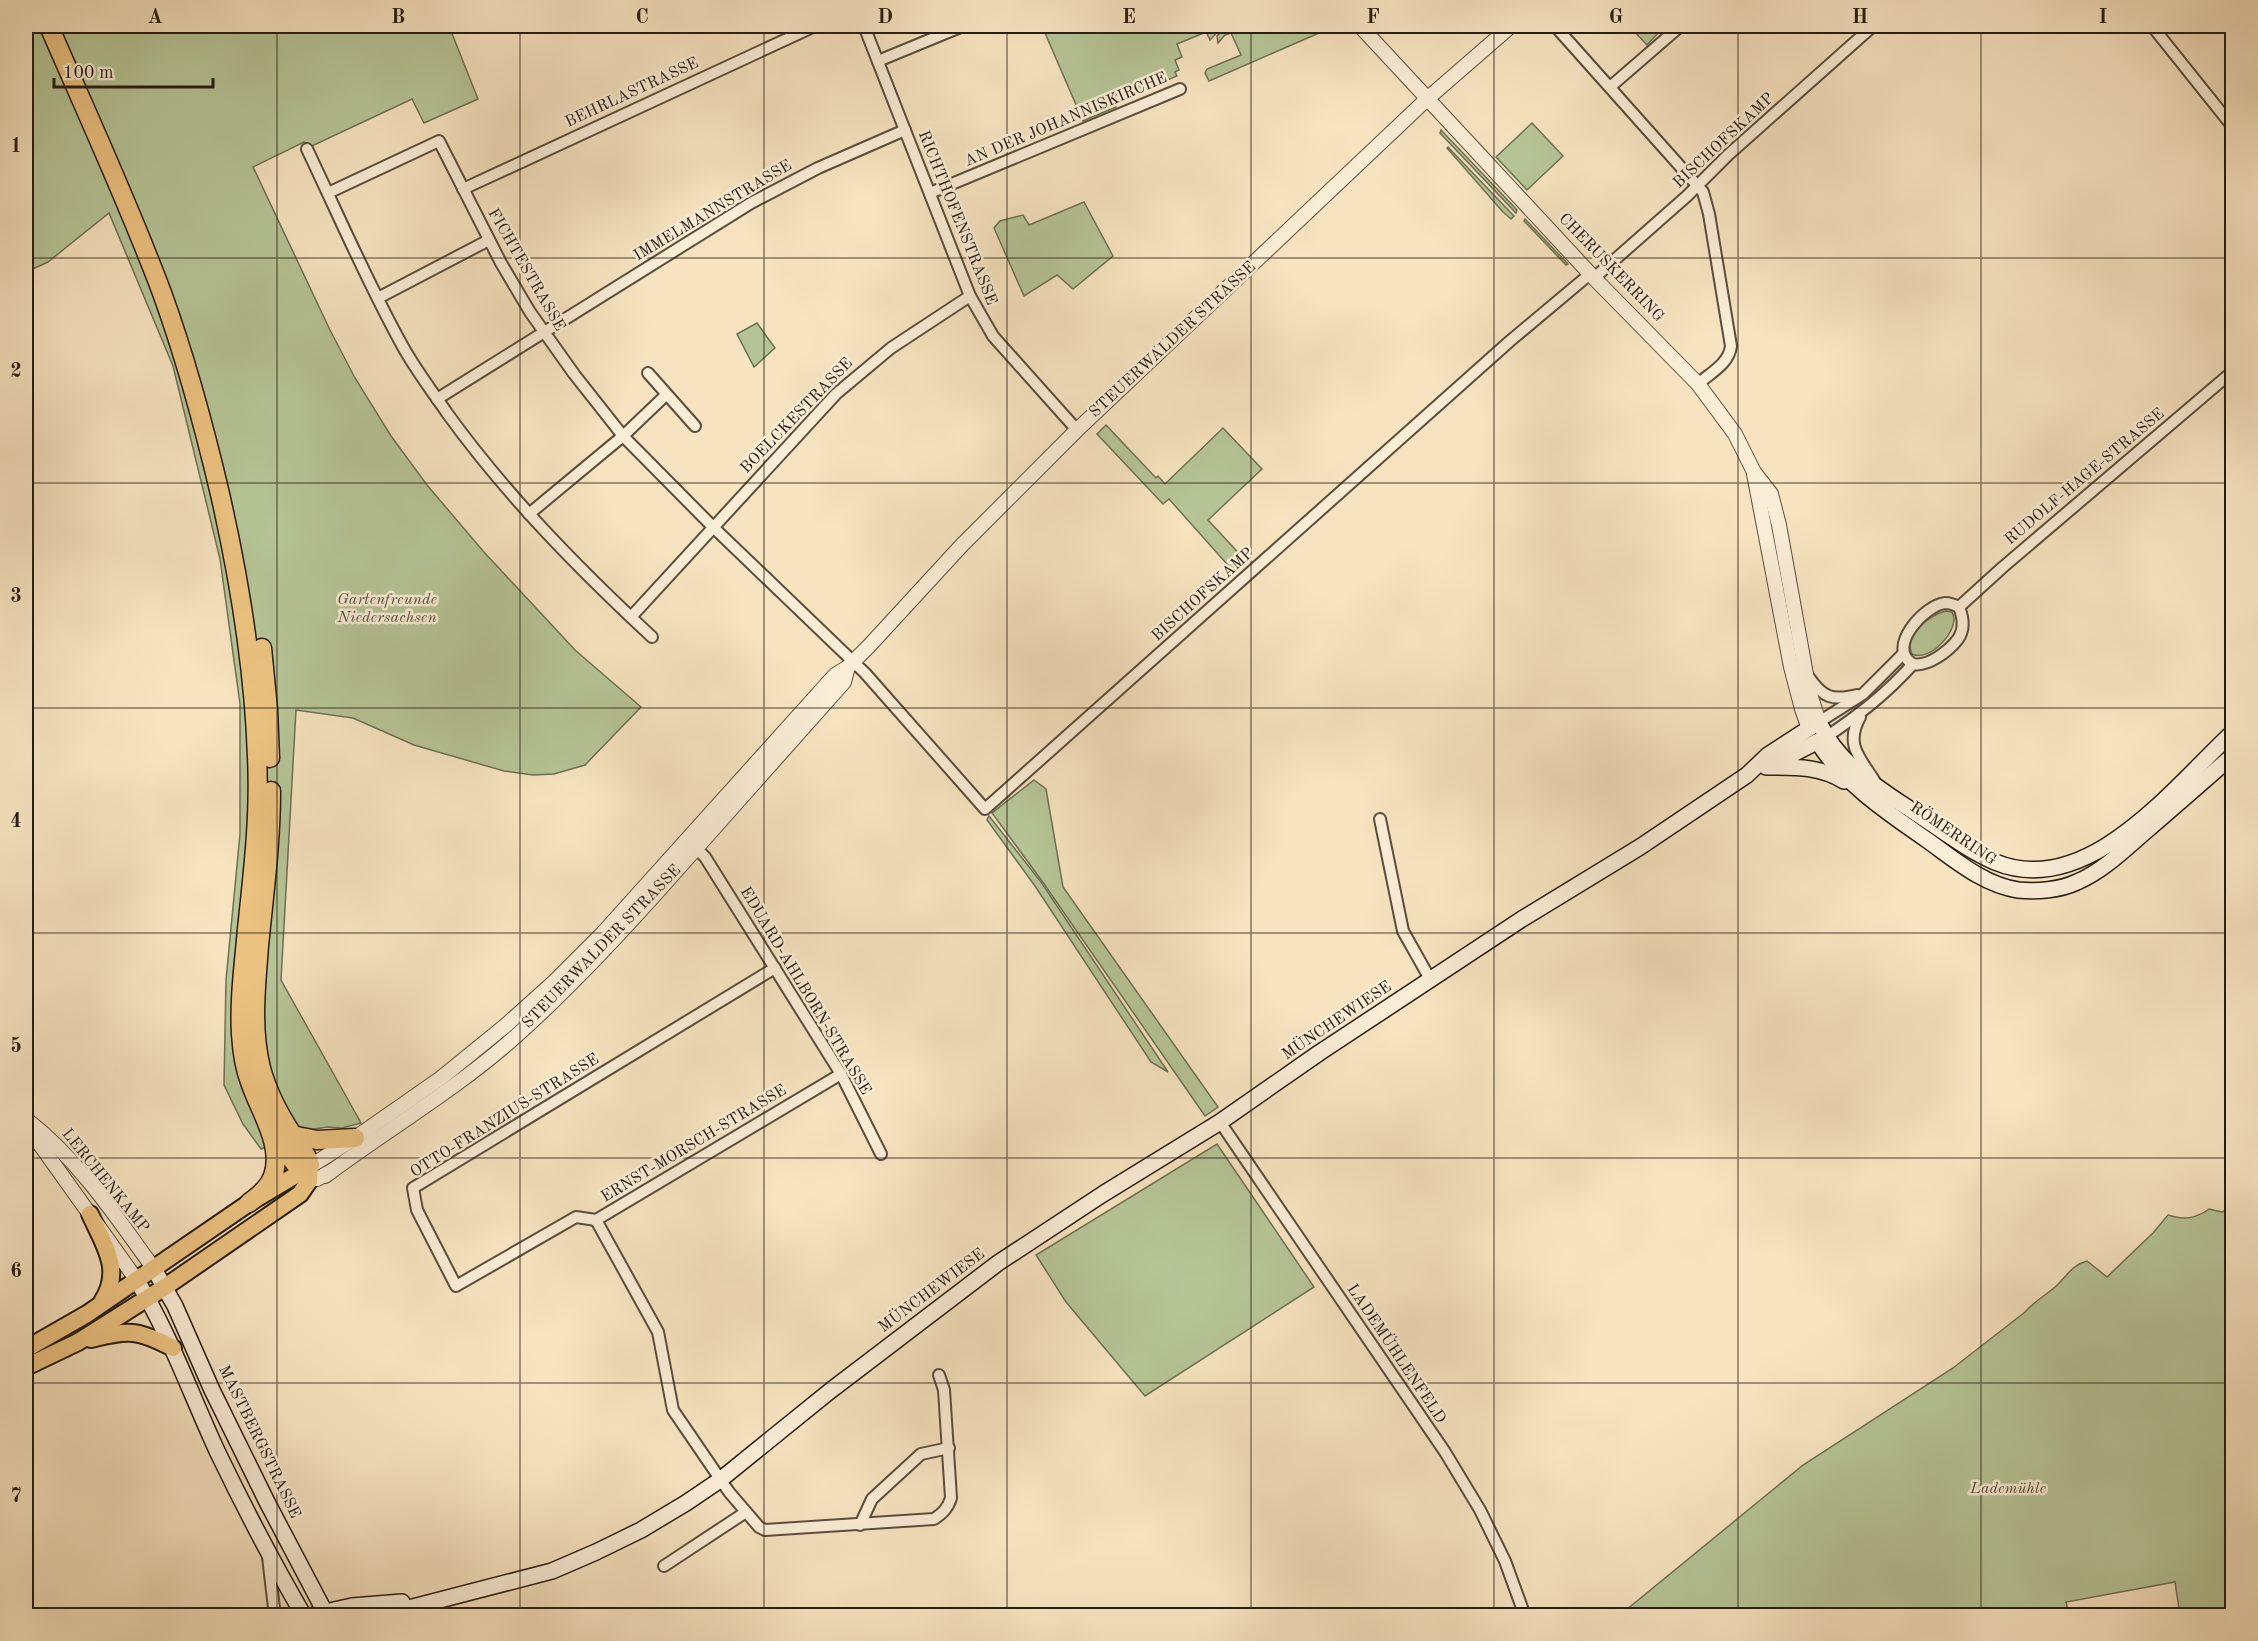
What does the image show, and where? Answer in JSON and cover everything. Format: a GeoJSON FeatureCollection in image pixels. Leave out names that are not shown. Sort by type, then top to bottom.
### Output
{"type":"FeatureCollection","features":[{"type":"Feature","properties":{"kind":"highway"},"geometry":{"type":"LineString","coordinates":[[49,26],[127,204],[177,337],[195,391],[239,584],[251,666],[258,795],[257,837],[241,987],[241,1033],[249,1080],[268,1126],[276,1158],[272,1179],[266,1189],[249,1203]]}},
{"type":"Feature","properties":{"kind":"highway"},"geometry":{"type":"LineString","coordinates":[[63,26],[142,210],[196,354],[220,443],[252,583],[268,709],[271,793],[270,837],[256,987],[256,1033],[258,1054],[268,1089],[292,1135],[306,1154],[307,1171]]}},
{"type":"Feature","properties":{"kind":"highway"},"geometry":{"type":"LineString","coordinates":[[268,1126],[307,1171]]}},
{"type":"Feature","properties":{"kind":"highway"},"geometry":{"type":"LineString","coordinates":[[292,1135],[334,1141],[355,1138]]}},
{"type":"Feature","properties":{"kind":"main road","name":"MÜNCHEWIESE"},"geometry":{"type":"LineString","coordinates":[[378,1616],[529,1578],[574,1562],[641,1530],[720,1480],[980,1276],[1103,1194],[1220,1122],[1554,898],[1640,847],[1747,776],[1766,767],[1818,733]]}},
{"type":"Feature","properties":{"kind":"main road","name":"MÜNCHEWIESE"},"geometry":{"type":"LineString","coordinates":[[1747,776],[1768,755],[1818,733]]}},
{"type":"Feature","properties":{"kind":"main road","name":"RÖMERRING"},"geometry":{"type":"LineString","coordinates":[[1818,733],[1848,763],[1879,788],[1967,847],[1995,861],[2021,868],[2045,869],[2080,861],[2106,847],[2176,788],[2232,733]]}},
{"type":"Feature","properties":{"kind":"main road","name":"RÖMERRING"},"geometry":{"type":"LineString","coordinates":[[1818,733],[1830,761],[1857,789],[1982,878],[2018,890],[2060,888],[2093,873],[2118,855],[2232,756]]}},
{"type":"Feature","properties":{"kind":"main road","name":"MÜNCHEWIESE"},"geometry":{"type":"LineString","coordinates":[[1766,767],[1802,767],[1821,770],[1857,789]]}},
{"type":"Feature","properties":{"kind":"main road","name":"STEUERWALDER STRASSE"},"geometry":{"type":"LineString","coordinates":[[26,1349],[99,1306],[249,1203],[307,1171]]}},
{"type":"Feature","properties":{"kind":"main road"},"geometry":{"type":"LineString","coordinates":[[300,1194],[307,1171]]}},
{"type":"Feature","properties":{"kind":"main road","name":"STEUERWALDER STRASSE"},"geometry":{"type":"LineString","coordinates":[[78,1342],[165,1287],[300,1194]]}},
{"type":"Feature","properties":{"kind":"main road"},"geometry":{"type":"LineString","coordinates":[[90,1214],[110,1260],[113,1276],[109,1290],[99,1306]]}},
{"type":"Feature","properties":{"kind":"main road","name":"MASTBERGSTRASSE"},"geometry":{"type":"LineString","coordinates":[[154,1269],[165,1287],[321,1614]]}},
{"type":"Feature","properties":{"kind":"main road"},"geometry":{"type":"LineString","coordinates":[[136,1279],[172,1348],[218,1453],[304,1616]]}},
{"type":"Feature","properties":{"kind":"main road"},"geometry":{"type":"LineString","coordinates":[[26,1367],[78,1342],[123,1332],[150,1336],[172,1348]]}},
{"type":"Feature","properties":{"kind":"main road","name":"MÜNCHEWIESE"},"geometry":{"type":"LineString","coordinates":[[321,1614],[352,1606],[444,1598]]}},
{"type":"Feature","properties":{"kind":"street","name":"BEHRLASTRASSE"},"geometry":{"type":"LineString","coordinates":[[463,189],[815,26]]}},
{"type":"Feature","properties":{"kind":"street","name":"RICHTHOFENSTRASSE"},"geometry":{"type":"LineString","coordinates":[[864,26],[970,296],[993,336],[1077,430]]}},
{"type":"Feature","properties":{"kind":"street"},"geometry":{"type":"LineString","coordinates":[[878,61],[963,26]]}},
{"type":"Feature","properties":{"kind":"street","name":"CHERUSKERRING"},"geometry":{"type":"LineString","coordinates":[[1360,26],[1592,276],[1698,384],[1735,434],[1754,472],[1771,494],[1774,504],[1818,733]]}},
{"type":"Feature","properties":{"kind":"street","name":"STEUERWALDER STRASSE"},"geometry":{"type":"LineString","coordinates":[[332,1171],[317,1179],[307,1171],[441,1078],[554,982],[691,845],[844,682],[851,664],[962,545],[1077,430],[1427,99],[1510,26]]}},
{"type":"Feature","properties":{"kind":"street"},"geometry":{"type":"LineString","coordinates":[[1555,26],[1703,192],[1731,346],[1730,355],[1725,362],[1698,384]]}},
{"type":"Feature","properties":{"kind":"street","name":"BISCHOFSKAMP"},"geometry":{"type":"LineString","coordinates":[[851,664],[986,809],[1493,356],[1686,196],[1873,26]]}},
{"type":"Feature","properties":{"kind":"street"},"geometry":{"type":"LineString","coordinates":[[2152,26],[2232,126]]}},
{"type":"Feature","properties":{"kind":"street"},"geometry":{"type":"LineString","coordinates":[[1610,87],[1677,28]]}},
{"type":"Feature","properties":{"kind":"street","name":"AN DER JOHANNISKIRCHE"},"geometry":{"type":"LineString","coordinates":[[930,193],[1180,89]]}},
{"type":"Feature","properties":{"kind":"street","name":"IMMELMANNSTRASSE"},"geometry":{"type":"LineString","coordinates":[[437,399],[773,191],[845,155],[905,130]]}},
{"type":"Feature","properties":{"kind":"street","name":"FICHTESTRASSE"},"geometry":{"type":"LineString","coordinates":[[328,193],[439,141],[516,289],[543,332],[623,436],[851,664]]}},
{"type":"Feature","properties":{"kind":"street"},"geometry":{"type":"LineString","coordinates":[[308,149],[378,298],[403,346],[437,399],[470,445],[565,555],[652,637]]}},
{"type":"Feature","properties":{"kind":"street"},"geometry":{"type":"LineString","coordinates":[[378,298],[489,240]]}},
{"type":"Feature","properties":{"kind":"street","name":"BOELCKESTRASSE"},"geometry":{"type":"LineString","coordinates":[[631,617],[807,424],[860,372],[919,328],[970,296]]}},
{"type":"Feature","properties":{"kind":"street","name":"RUDOLF-HAGE-STRASSE"},"geometry":{"type":"LineString","coordinates":[[1959,607],[2232,372]]}},
{"type":"Feature","properties":{"kind":"street"},"geometry":{"type":"LineString","coordinates":[[648,373],[695,426]]}},
{"type":"Feature","properties":{"kind":"street"},"geometry":{"type":"LineString","coordinates":[[529,514],[623,436],[666,395]]}},
{"type":"Feature","properties":{"kind":"street","name":"CHERUSKERRING"},"geometry":{"type":"LineString","coordinates":[[1754,472],[1791,667],[1802,709],[1818,733]]}},
{"type":"Feature","properties":{"kind":"street"},"geometry":{"type":"LineString","coordinates":[[1944,603],[1959,607],[1963,617],[1958,639],[1930,662],[1918,665],[1908,661],[1903,654],[1902,646],[1910,629],[1933,607],[1944,603]]}},
{"type":"Feature","properties":{"kind":"street"},"geometry":{"type":"LineString","coordinates":[[1818,733],[1863,694],[1903,654]]}},
{"type":"Feature","properties":{"kind":"street"},"geometry":{"type":"LineString","coordinates":[[1818,733],[1862,714],[1894,686],[1913,664]]}},
{"type":"Feature","properties":{"kind":"street"},"geometry":{"type":"LineString","coordinates":[[1806,672],[1820,691],[1831,698],[1841,699],[1863,694]]}},
{"type":"Feature","properties":{"kind":"street"},"geometry":{"type":"LineString","coordinates":[[1862,714],[1852,734],[1853,744],[1856,754],[1879,788]]}},
{"type":"Feature","properties":{"kind":"street"},"geometry":{"type":"LineString","coordinates":[[1380,819],[1403,931],[1430,979]]}},
{"type":"Feature","properties":{"kind":"street","name":"STEUERWALDER STRASSE"},"geometry":{"type":"LineString","coordinates":[[300,1194],[409,1118],[515,1037],[569,986],[691,845]]}},
{"type":"Feature","properties":{"kind":"street","name":"EDUARD-AHLBORN-STRASSE"},"geometry":{"type":"LineString","coordinates":[[691,845],[705,857],[841,1074],[881,1154]]}},
{"type":"Feature","properties":{"kind":"street","name":"OTTO-FRANZIUS-STRASSE"},"geometry":{"type":"LineString","coordinates":[[596,1220],[576,1217],[456,1286],[417,1210],[413,1188],[775,968]]}},
{"type":"Feature","properties":{"kind":"street","name":"ERNST-MORSCH-STRASSE"},"geometry":{"type":"LineString","coordinates":[[841,1074],[596,1220],[658,1332],[673,1410],[720,1480],[759,1527],[765,1530],[934,1519],[948,1507],[951,1498],[948,1448]]}},
{"type":"Feature","properties":{"kind":"street","name":"LERCHENKAMP"},"geometry":{"type":"LineString","coordinates":[[26,1119],[45,1133],[85,1177],[154,1269]]}},
{"type":"Feature","properties":{"kind":"street","name":"LADEMÜHLENFELD"},"geometry":{"type":"LineString","coordinates":[[1220,1122],[1445,1452],[1477,1503],[1500,1551],[1525,1616]]}},
{"type":"Feature","properties":{"kind":"street","name":"LERCHENKAMP"},"geometry":{"type":"LineString","coordinates":[[26,1125],[136,1279]]}},
{"type":"Feature","properties":{"kind":"street"},"geometry":{"type":"LineString","coordinates":[[860,1525],[873,1499],[921,1454],[948,1448],[944,1390],[939,1375]]}},
{"type":"Feature","properties":{"kind":"street"},"geometry":{"type":"LineString","coordinates":[[664,1566],[746,1512]]}},
{"type":"Feature","properties":{"kind":"street"},"geometry":{"type":"LineString","coordinates":[[268,1550],[273,1616]]}},
{"type":"Feature","properties":{"kind":"green space","name":"Gartenfreunde Niedersachsen"},"geometry":{"type":"Polygon","coordinates":[[[26,26],[449,26],[478,99],[424,123],[412,99],[312,146],[304,142],[253,167],[330,330],[355,378],[391,436],[427,485],[483,551],[575,650],[641,707],[585,765],[554,774],[533,775],[504,771],[414,745],[353,718],[296,710],[281,980],[361,1123],[342,1128],[314,1129],[261,1149],[243,1124],[224,1085],[226,980],[240,834],[240,704],[220,559],[173,366],[109,213],[48,262],[26,272],[26,26]]]}},
{"type":"Feature","properties":{"kind":"green space"},"geometry":{"type":"Polygon","coordinates":[[[1042,26],[1156,26],[1158,29],[1168,26],[1223,26],[1210,40],[1206,32],[1177,44],[1182,57],[1175,60],[1179,70],[1175,72],[1177,76],[1138,93],[1135,85],[1118,92],[1114,97],[1116,107],[1083,121],[1042,26]]]}},
{"type":"Feature","properties":{"kind":"green space"},"geometry":{"type":"Polygon","coordinates":[[[1227,26],[1258,26],[1260,29],[1264,27],[1267,32],[1280,26],[1335,26],[1209,81],[1205,73],[1207,69],[1241,55],[1231,33],[1225,35],[1218,43],[1217,36],[1227,26]]]}},
{"type":"Feature","properties":{"kind":"green space"},"geometry":{"type":"Polygon","coordinates":[[[1629,26],[1659,26],[1660,31],[1647,45],[1629,26]]]}},
{"type":"Feature","properties":{"kind":"green space"},"geometry":{"type":"Polygon","coordinates":[[[1532,123],[1563,156],[1527,190],[1496,157],[1532,123]]]}},
{"type":"Feature","properties":{"kind":"green space"},"geometry":{"type":"Polygon","coordinates":[[[1441,130],[1517,210],[1516,213],[1440,133],[1441,130]]]}},
{"type":"Feature","properties":{"kind":"green space"},"geometry":{"type":"Polygon","coordinates":[[[1447,148],[1514,216],[1511,219],[1447,148]]]}},
{"type":"Feature","properties":{"kind":"green space"},"geometry":{"type":"Polygon","coordinates":[[[1084,202],[1113,256],[1073,289],[1057,275],[1024,296],[994,228],[1000,221],[1023,215],[1029,225],[1084,202]]]}},
{"type":"Feature","properties":{"kind":"green space"},"geometry":{"type":"Polygon","coordinates":[[[1525,219],[1568,264],[1566,265],[1524,221],[1525,219]]]}},
{"type":"Feature","properties":{"kind":"green space"},"geometry":{"type":"Polygon","coordinates":[[[757,323],[775,348],[754,367],[737,334],[757,323]]]}},
{"type":"Feature","properties":{"kind":"green space"},"geometry":{"type":"Polygon","coordinates":[[[1106,425],[1156,478],[1158,476],[1165,484],[1223,428],[1262,469],[1208,520],[1246,561],[1234,572],[1169,499],[1163,504],[1097,434],[1106,425]]]}},
{"type":"Feature","properties":{"kind":"green space"},"geometry":{"type":"Polygon","coordinates":[[[1946,611],[1952,612],[1954,619],[1942,643],[1927,654],[1912,654],[1911,640],[1915,633],[1926,621],[1946,611]]]}},
{"type":"Feature","properties":{"kind":"green space"},"geometry":{"type":"Polygon","coordinates":[[[1034,780],[1046,789],[1063,887],[1218,1107],[1205,1116],[992,813],[1034,780]]]}},
{"type":"Feature","properties":{"kind":"green space"},"geometry":{"type":"Polygon","coordinates":[[[989,816],[1041,882],[1168,1072],[1151,1062],[1035,886],[987,820],[989,816]]]}},
{"type":"Feature","properties":{"kind":"green space"},"geometry":{"type":"Polygon","coordinates":[[[1217,1144],[1314,1287],[1145,1396],[1066,1302],[1036,1255],[1217,1144]]]}},
{"type":"Feature","properties":{"kind":"green space","name":"Lademühle"},"geometry":{"type":"Polygon","coordinates":[[[2232,1207],[2232,1615],[2180,1615],[2175,1582],[2066,1602],[2069,1615],[1620,1615],[1803,1465],[1953,1368],[2025,1312],[2081,1263],[2087,1261],[2107,1277],[2153,1233],[2168,1215],[2189,1218],[2209,1209],[2222,1212],[2232,1207]]]}}]}
